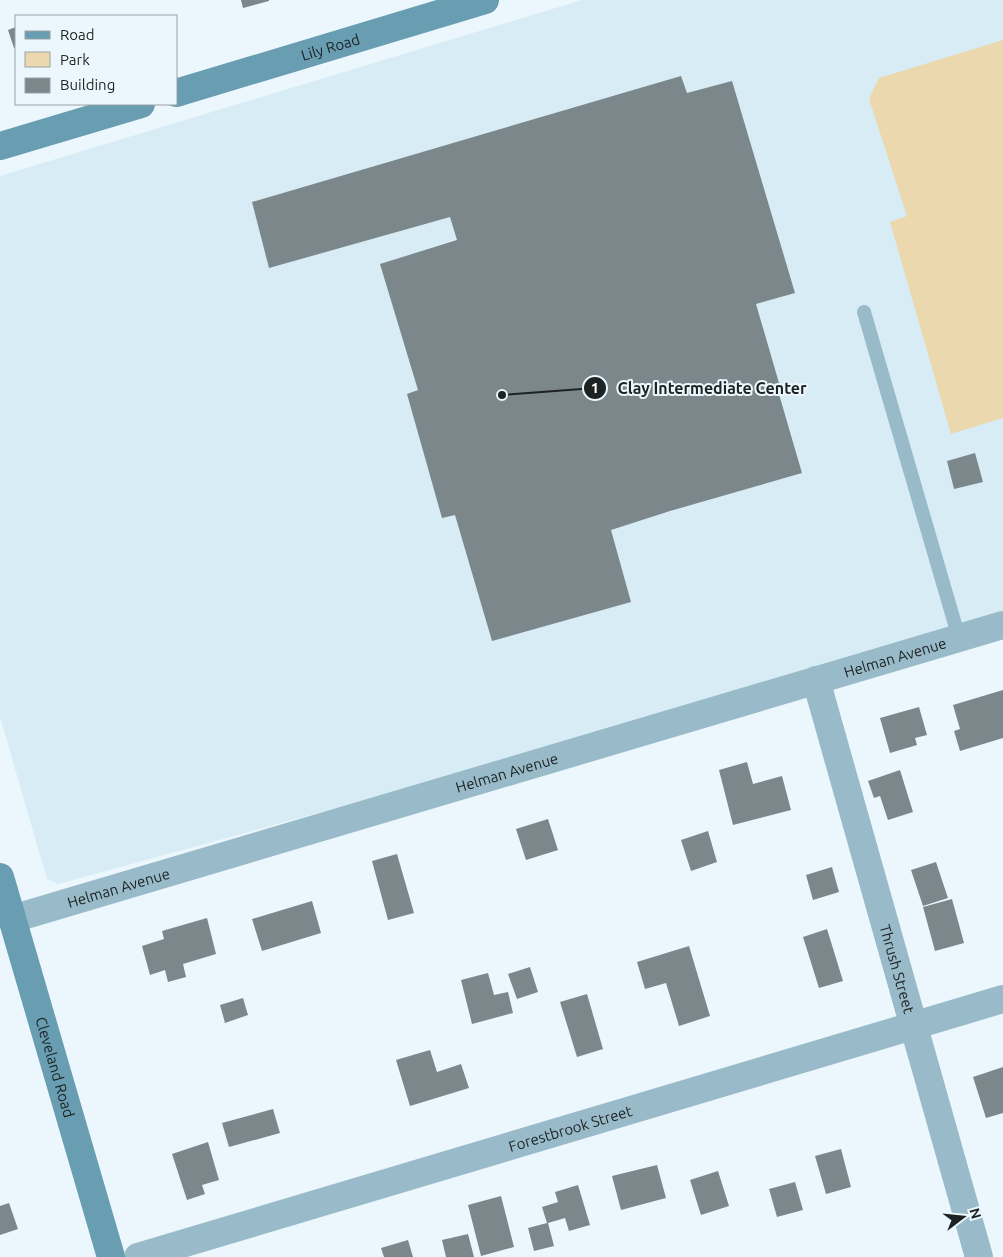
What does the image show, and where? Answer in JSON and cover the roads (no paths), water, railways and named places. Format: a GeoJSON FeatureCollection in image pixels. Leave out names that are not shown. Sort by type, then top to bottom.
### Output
{"type":"FeatureCollection","features":[{"type":"Feature","properties":{"kind":"street","name":"Lily Road"},"geometry":{"type":"LineString","coordinates":[[178,92],[485,0]]}},
{"type":"Feature","properties":{"kind":"street"},"geometry":{"type":"LineString","coordinates":[[0,146],[137,105]]}},
{"type":"Feature","properties":{"kind":"street","name":"Helman Avenue"},"geometry":{"type":"LineString","coordinates":[[12,919],[1003,625]]}},
{"type":"Feature","properties":{"kind":"street","name":"Thrush Street"},"geometry":{"type":"LineString","coordinates":[[816,680],[979,1257]]}},
{"type":"Feature","properties":{"kind":"street","name":"Cleveland Road"},"geometry":{"type":"LineString","coordinates":[[0,877],[111,1257]]}},
{"type":"Feature","properties":{"kind":"street","name":"Forestbrook Street"},"geometry":{"type":"LineString","coordinates":[[138,1257],[1003,999]]}},
{"type":"Feature","properties":{"kind":"lane"},"geometry":{"type":"LineString","coordinates":[[864,312],[959,638]]}},
{"type":"Feature","properties":{"kind":"place","name":"Clay Intermediate Center"},"geometry":{"type":"Point","coordinates":[502,395]}}]}
